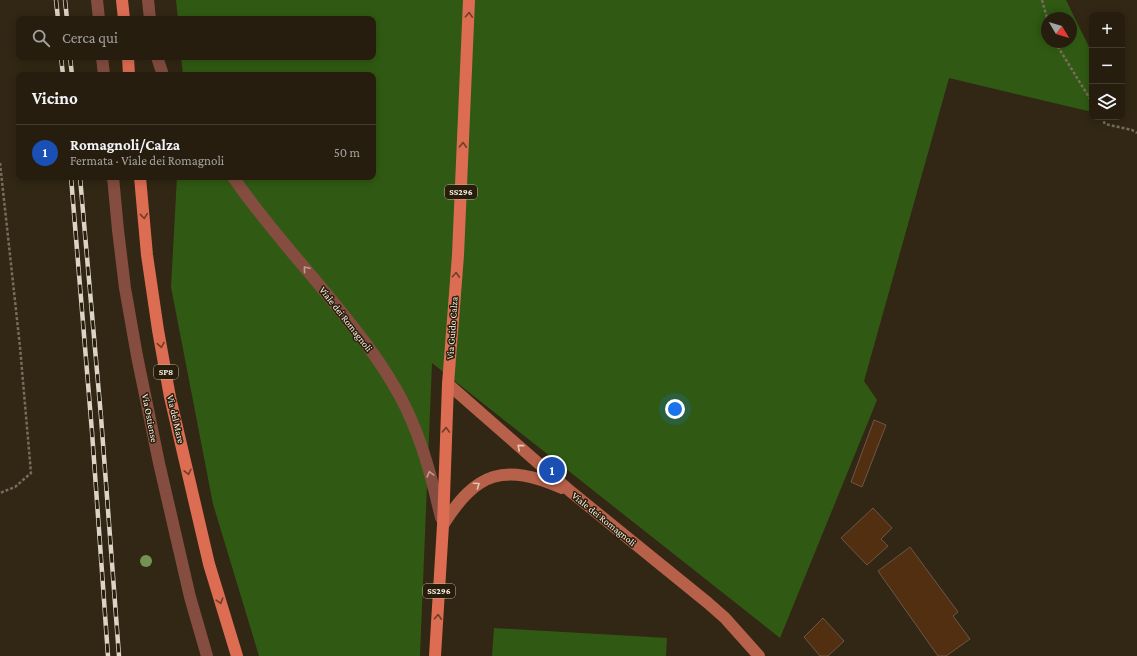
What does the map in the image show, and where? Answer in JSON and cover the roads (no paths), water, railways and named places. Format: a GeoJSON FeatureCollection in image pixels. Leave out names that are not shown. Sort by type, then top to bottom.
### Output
{"type":"FeatureCollection","features":[{"type":"Feature","properties":{"kind":"main road"},"geometry":{"type":"LineString","coordinates":[[122,0],[124,16]]}},
{"type":"Feature","properties":{"kind":"main road","name":"Via Guido Calza"},"geometry":{"type":"LineString","coordinates":[[435,656],[443,525],[448,384],[458,255],[469,0]]}},
{"type":"Feature","properties":{"kind":"main road"},"geometry":{"type":"LineString","coordinates":[[128,60],[129,72]]}},
{"type":"Feature","properties":{"kind":"main road","name":"Via del Mare"},"geometry":{"type":"LineString","coordinates":[[140,180],[148,262],[170,397],[209,564],[237,656]]}},
{"type":"Feature","properties":{"kind":"main road","name":"Viale dei Romagnoli"},"geometry":{"type":"LineString","coordinates":[[448,384],[570,491],[708,603],[725,618],[759,656]]}},
{"type":"Feature","properties":{"kind":"main road"},"geometry":{"type":"LineString","coordinates":[[443,525],[456,506],[470,490],[482,482],[499,475],[519,474],[536,478],[570,491]]}},
{"type":"Feature","properties":{"kind":"street"},"geometry":{"type":"LineString","coordinates":[[97,0],[99,16]]}},
{"type":"Feature","properties":{"kind":"street"},"geometry":{"type":"LineString","coordinates":[[148,0],[150,16]]}},
{"type":"Feature","properties":{"kind":"street"},"geometry":{"type":"LineString","coordinates":[[102,60],[104,72]]}},
{"type":"Feature","properties":{"kind":"street"},"geometry":{"type":"LineString","coordinates":[[158,60],[162,72]]}},
{"type":"Feature","properties":{"kind":"street","name":"Via Ostiense"},"geometry":{"type":"LineString","coordinates":[[113,180],[124,281],[137,356],[159,463],[188,590],[207,656]]}},
{"type":"Feature","properties":{"kind":"street","name":"Viale dei Romagnoli"},"geometry":{"type":"LineString","coordinates":[[234,180],[367,344],[390,379],[407,411],[425,454],[443,525]]}},
{"type":"Feature","properties":{"kind":"railway"},"geometry":{"type":"LineString","coordinates":[[56,0],[58,16]]}},
{"type":"Feature","properties":{"kind":"railway"},"geometry":{"type":"LineString","coordinates":[[65,0],[67,16]]}},
{"type":"Feature","properties":{"kind":"railway"},"geometry":{"type":"LineString","coordinates":[[61,60],[63,72]]}},
{"type":"Feature","properties":{"kind":"railway"},"geometry":{"type":"LineString","coordinates":[[70,60],[72,72]]}},
{"type":"Feature","properties":{"kind":"railway"},"geometry":{"type":"LineString","coordinates":[[71,180],[92,432],[108,656]]}},
{"type":"Feature","properties":{"kind":"railway"},"geometry":{"type":"LineString","coordinates":[[80,180],[101,417],[119,656]]}},
{"type":"Feature","properties":{"kind":"place","name":"Romagnoli/Calza"},"geometry":{"type":"Point","coordinates":[552,470]}}]}
